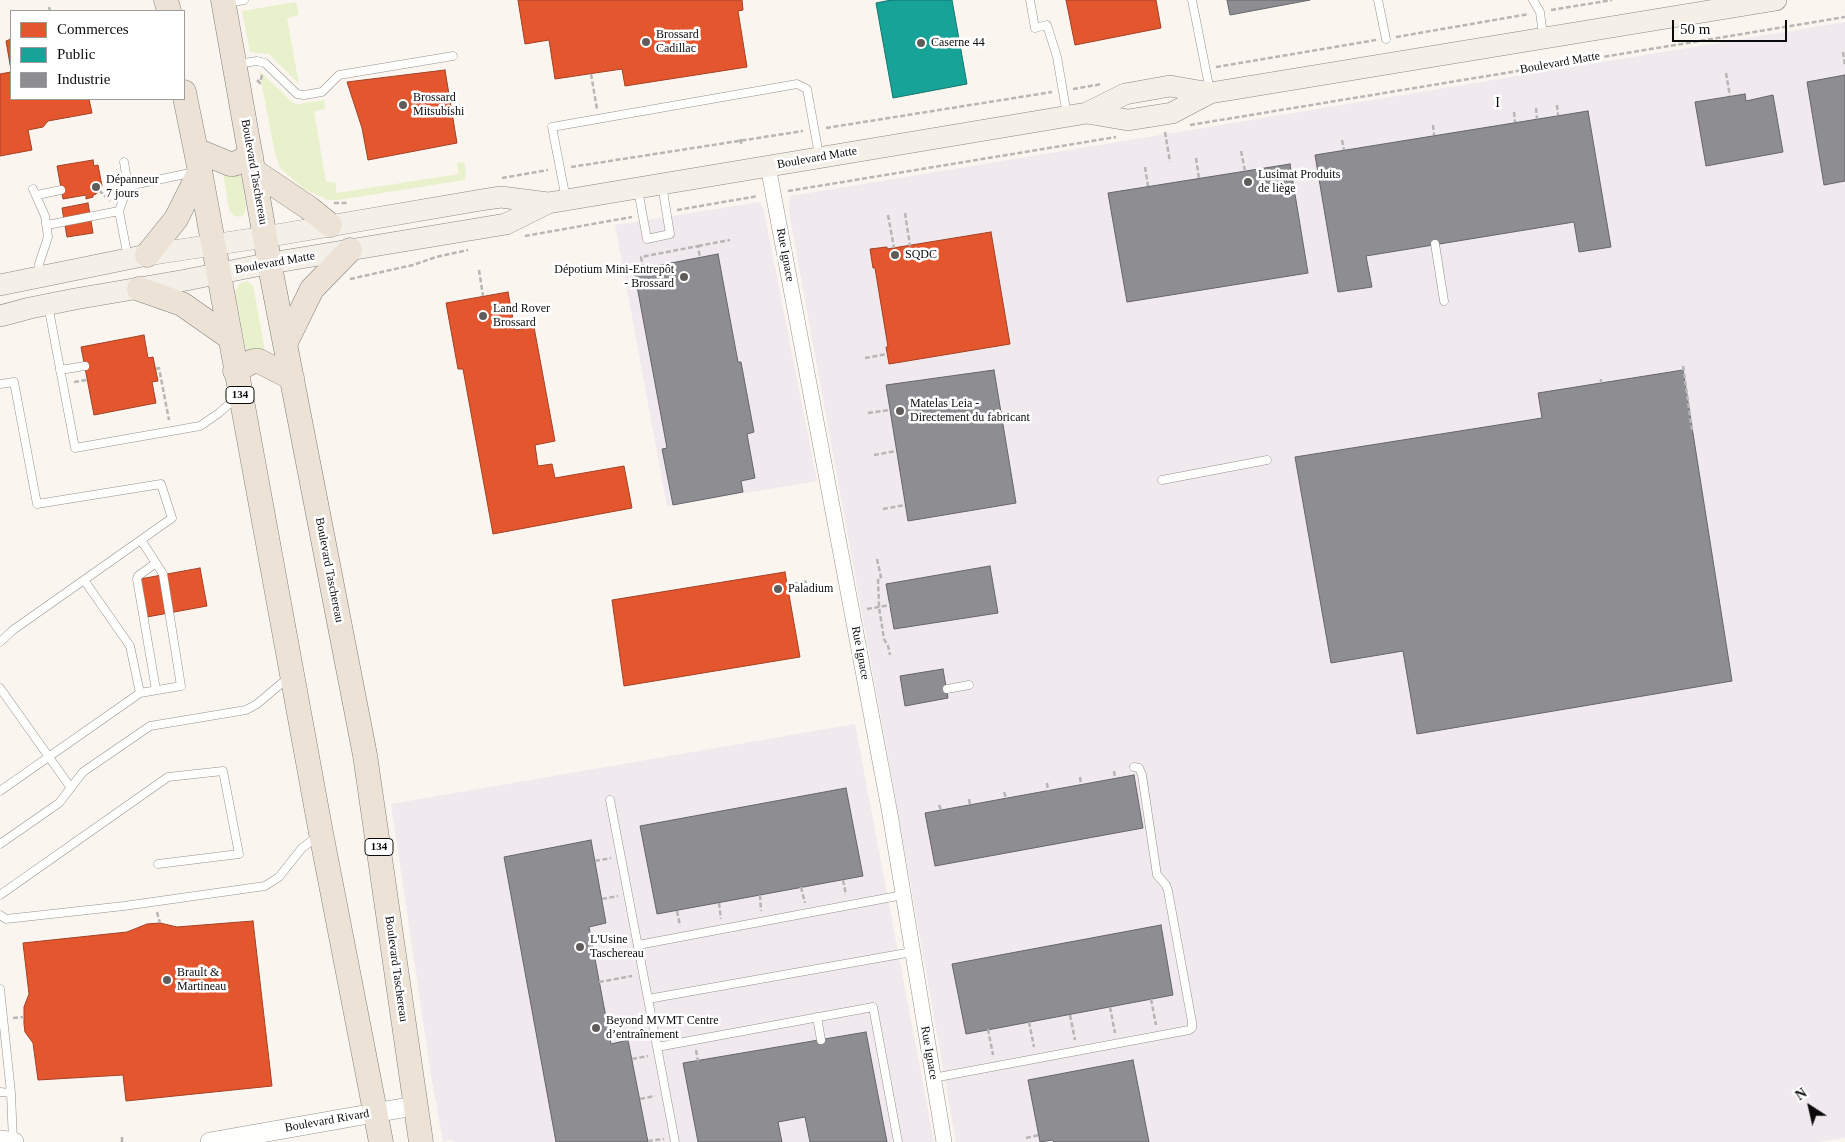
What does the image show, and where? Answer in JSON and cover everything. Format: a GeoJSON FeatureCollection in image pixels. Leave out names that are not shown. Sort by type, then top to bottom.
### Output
{"type":"FeatureCollection","features":[{"type":"Feature","properties":{"kind":"main road","name":"Boulevard Matte"},"geometry":{"type":"LineString","coordinates":[[0,316],[48,304],[270,263],[506,224],[557,202],[1077,115],[1125,94],[1170,86],[1210,93],[1751,2],[1776,0]]}},
{"type":"Feature","properties":{"kind":"main road","name":"Boulevard Taschereau"},"geometry":{"type":"LineString","coordinates":[[230,1],[235,64],[265,236],[366,762],[393,942],[417,1141]]}},
{"type":"Feature","properties":{"kind":"main road","name":"134"},"geometry":{"type":"LineString","coordinates":[[185,97],[380,1142]]}},
{"type":"Feature","properties":{"kind":"main road"},"geometry":{"type":"LineString","coordinates":[[137,256],[176,219],[198,161],[253,164],[308,208],[331,214]]}},
{"type":"Feature","properties":{"kind":"main road","name":"Boulevard Matte"},"geometry":{"type":"LineString","coordinates":[[0,285],[137,256],[265,236],[331,214],[501,196],[557,202]]}},
{"type":"Feature","properties":{"kind":"main road"},"geometry":{"type":"LineString","coordinates":[[286,342],[312,290],[350,250]]}},
{"type":"Feature","properties":{"kind":"main road"},"geometry":{"type":"LineString","coordinates":[[139,288],[176,301],[229,337]]}},
{"type":"Feature","properties":{"kind":"main road"},"geometry":{"type":"LineString","coordinates":[[236,371],[255,360],[292,378]]}},
{"type":"Feature","properties":{"kind":"street","name":"Rue Ignace"},"geometry":{"type":"LineString","coordinates":[[768,166],[890,814],[944,1142]]}},
{"type":"Feature","properties":{"kind":"street","name":"Boulevard Rivard"},"geometry":{"type":"LineString","coordinates":[[210,1142],[414,1106]]}},
{"type":"Feature","properties":{"kind":"street"},"geometry":{"type":"LineString","coordinates":[[0,1140],[14,1142]]}},
{"type":"Feature","properties":{"kind":"lane"},"geometry":{"type":"LineString","coordinates":[[1030,0],[1035,28],[1047,25],[1077,115]]}},
{"type":"Feature","properties":{"kind":"lane"},"geometry":{"type":"LineString","coordinates":[[1192,0],[1210,93]]}},
{"type":"Feature","properties":{"kind":"lane"},"geometry":{"type":"LineString","coordinates":[[1378,0],[1386,38]]}},
{"type":"Feature","properties":{"kind":"lane"},"geometry":{"type":"LineString","coordinates":[[1533,0],[1540,12],[1544,38]]}},
{"type":"Feature","properties":{"kind":"lane"},"geometry":{"type":"LineString","coordinates":[[235,64],[254,61],[265,63],[301,96],[322,92],[340,75],[453,56]]}},
{"type":"Feature","properties":{"kind":"lane"},"geometry":{"type":"LineString","coordinates":[[557,202],[552,127],[797,84],[806,89],[819,158]]}},
{"type":"Feature","properties":{"kind":"lane"},"geometry":{"type":"LineString","coordinates":[[128,186],[198,161]]}},
{"type":"Feature","properties":{"kind":"lane"},"geometry":{"type":"LineString","coordinates":[[124,162],[128,186],[119,211],[137,256]]}},
{"type":"Feature","properties":{"kind":"lane"},"geometry":{"type":"LineString","coordinates":[[637,188],[646,239],[670,234],[662,184]]}},
{"type":"Feature","properties":{"kind":"lane"},"geometry":{"type":"LineString","coordinates":[[40,276],[39,264],[48,237],[45,216],[35,192],[61,190]]}},
{"type":"Feature","properties":{"kind":"lane"},"geometry":{"type":"LineString","coordinates":[[47,225],[119,211]]}},
{"type":"Feature","properties":{"kind":"lane"},"geometry":{"type":"LineString","coordinates":[[1435,244],[1444,302]]}},
{"type":"Feature","properties":{"kind":"lane"},"geometry":{"type":"LineString","coordinates":[[48,304],[75,448],[200,426],[220,413],[240,394]]}},
{"type":"Feature","properties":{"kind":"lane"},"geometry":{"type":"LineString","coordinates":[[60,370],[85,366]]}},
{"type":"Feature","properties":{"kind":"lane"},"geometry":{"type":"LineString","coordinates":[[0,384],[14,382],[36,504],[161,484],[172,518],[13,630],[0,642]]}},
{"type":"Feature","properties":{"kind":"lane"},"geometry":{"type":"LineString","coordinates":[[1162,480],[1267,460]]}},
{"type":"Feature","properties":{"kind":"lane"},"geometry":{"type":"LineString","coordinates":[[0,790],[140,693],[181,686],[163,574],[141,540]]}},
{"type":"Feature","properties":{"kind":"lane"},"geometry":{"type":"LineString","coordinates":[[156,563],[138,576],[137,580],[156,690]]}},
{"type":"Feature","properties":{"kind":"lane"},"geometry":{"type":"LineString","coordinates":[[84,580],[130,646],[140,693]]}},
{"type":"Feature","properties":{"kind":"lane"},"geometry":{"type":"LineString","coordinates":[[0,844],[59,803],[82,772],[150,726],[246,710],[257,704],[292,674]]}},
{"type":"Feature","properties":{"kind":"lane"},"geometry":{"type":"LineString","coordinates":[[947,689],[969,685]]}},
{"type":"Feature","properties":{"kind":"lane"},"geometry":{"type":"LineString","coordinates":[[0,688],[71,788]]}},
{"type":"Feature","properties":{"kind":"lane"},"geometry":{"type":"LineString","coordinates":[[933,1078],[1192,1028],[1168,891],[1166,885],[1157,875],[1142,775],[1139,768],[1134,766]]}},
{"type":"Feature","properties":{"kind":"lane"},"geometry":{"type":"LineString","coordinates":[[0,895],[168,777],[223,771],[239,854],[158,864]]}},
{"type":"Feature","properties":{"kind":"lane"},"geometry":{"type":"LineString","coordinates":[[610,800],[675,1140]]}},
{"type":"Feature","properties":{"kind":"lane"},"geometry":{"type":"LineString","coordinates":[[0,915],[6,919],[258,887],[273,882],[284,872],[302,848],[321,833]]}},
{"type":"Feature","properties":{"kind":"lane"},"geometry":{"type":"LineString","coordinates":[[638,945],[903,895]]}},
{"type":"Feature","properties":{"kind":"lane"},"geometry":{"type":"LineString","coordinates":[[648,999],[912,952]]}},
{"type":"Feature","properties":{"kind":"lane"},"geometry":{"type":"LineString","coordinates":[[0,989],[14,1142]]}},
{"type":"Feature","properties":{"kind":"lane"},"geometry":{"type":"LineString","coordinates":[[657,1051],[873,1007],[898,1142]]}},
{"type":"Feature","properties":{"kind":"lane"},"geometry":{"type":"LineString","coordinates":[[818,1017],[821,1040]]}},
{"type":"Feature","properties":{"kind":"lane"},"geometry":{"type":"LineString","coordinates":[[0,1092],[11,1093]]}},
{"type":"Feature","properties":{"kind":"path"},"geometry":{"type":"LineString","coordinates":[[1559,9],[1612,0]]}},
{"type":"Feature","properties":{"kind":"path"},"geometry":{"type":"LineString","coordinates":[[1400,36],[1518,16]]}},
{"type":"Feature","properties":{"kind":"path","name":"Boulevard Matte"},"geometry":{"type":"LineString","coordinates":[[1276,110],[1845,17]]}},
{"type":"Feature","properties":{"kind":"path"},"geometry":{"type":"LineString","coordinates":[[1224,65],[1369,41]]}},
{"type":"Feature","properties":{"kind":"path"},"geometry":{"type":"LineString","coordinates":[[1843,52],[1845,66]]}},
{"type":"Feature","properties":{"kind":"path"},"geometry":{"type":"LineString","coordinates":[[1726,73],[1730,96]]}},
{"type":"Feature","properties":{"kind":"path"},"geometry":{"type":"LineString","coordinates":[[591,74],[595,96]]}},
{"type":"Feature","properties":{"kind":"path"},"geometry":{"type":"LineString","coordinates":[[831,127],[1046,94]]}},
{"type":"Feature","properties":{"kind":"path"},"geometry":{"type":"LineString","coordinates":[[1557,105],[1558,116]]}},
{"type":"Feature","properties":{"kind":"path"},"geometry":{"type":"LineString","coordinates":[[1536,108],[1538,119]]}},
{"type":"Feature","properties":{"kind":"path"},"geometry":{"type":"LineString","coordinates":[[1514,112],[1515,122]]}},
{"type":"Feature","properties":{"kind":"path"},"geometry":{"type":"LineString","coordinates":[[1433,125],[1434,135]]}},
{"type":"Feature","properties":{"kind":"path"},"geometry":{"type":"LineString","coordinates":[[1164,129],[1170,162]]}},
{"type":"Feature","properties":{"kind":"path"},"geometry":{"type":"LineString","coordinates":[[575,166],[800,132]]}},
{"type":"Feature","properties":{"kind":"path"},"geometry":{"type":"LineString","coordinates":[[796,190],[1104,139]]}},
{"type":"Feature","properties":{"kind":"path"},"geometry":{"type":"LineString","coordinates":[[740,140],[742,146]]}},
{"type":"Feature","properties":{"kind":"path"},"geometry":{"type":"LineString","coordinates":[[1342,140],[1344,150]]}},
{"type":"Feature","properties":{"kind":"path"},"geometry":{"type":"LineString","coordinates":[[1241,151],[1244,171]]}},
{"type":"Feature","properties":{"kind":"path"},"geometry":{"type":"LineString","coordinates":[[1196,158],[1199,178]]}},
{"type":"Feature","properties":{"kind":"path"},"geometry":{"type":"LineString","coordinates":[[1145,167],[1148,186]]}},
{"type":"Feature","properties":{"kind":"path"},"geometry":{"type":"LineString","coordinates":[[501,178],[544,171]]}},
{"type":"Feature","properties":{"kind":"path"},"geometry":{"type":"LineString","coordinates":[[678,210],[753,197]]}},
{"type":"Feature","properties":{"kind":"path"},"geometry":{"type":"LineString","coordinates":[[331,214],[356,202]]}},
{"type":"Feature","properties":{"kind":"path"},"geometry":{"type":"LineString","coordinates":[[905,213],[910,246]]}},
{"type":"Feature","properties":{"kind":"path"},"geometry":{"type":"LineString","coordinates":[[888,215],[894,248]]}},
{"type":"Feature","properties":{"kind":"path"},"geometry":{"type":"LineString","coordinates":[[540,232],[571,229],[629,218]]}},
{"type":"Feature","properties":{"kind":"path"},"geometry":{"type":"LineString","coordinates":[[643,269],[641,257],[730,240]]}},
{"type":"Feature","properties":{"kind":"path"},"geometry":{"type":"LineString","coordinates":[[698,246],[700,258]]}},
{"type":"Feature","properties":{"kind":"path"},"geometry":{"type":"LineString","coordinates":[[344,280],[474,249]]}},
{"type":"Feature","properties":{"kind":"path"},"geometry":{"type":"LineString","coordinates":[[479,270],[483,296]]}},
{"type":"Feature","properties":{"kind":"path"},"geometry":{"type":"LineString","coordinates":[[865,358],[887,354]]}},
{"type":"Feature","properties":{"kind":"path"},"geometry":{"type":"LineString","coordinates":[[1682,366],[1692,430]]}},
{"type":"Feature","properties":{"kind":"path"},"geometry":{"type":"LineString","coordinates":[[156,369],[159,368],[167,408]]}},
{"type":"Feature","properties":{"kind":"path"},"geometry":{"type":"LineString","coordinates":[[79,382],[87,380]]}},
{"type":"Feature","properties":{"kind":"path"},"geometry":{"type":"LineString","coordinates":[[868,413],[890,410]]}},
{"type":"Feature","properties":{"kind":"path"},"geometry":{"type":"LineString","coordinates":[[874,455],[896,451]]}},
{"type":"Feature","properties":{"kind":"path"},"geometry":{"type":"LineString","coordinates":[[883,510],[905,506]]}},
{"type":"Feature","properties":{"kind":"path"},"geometry":{"type":"LineString","coordinates":[[877,559],[881,577],[878,578],[879,607],[884,640],[890,655]]}},
{"type":"Feature","properties":{"kind":"path"},"geometry":{"type":"LineString","coordinates":[[787,585],[809,580]]}},
{"type":"Feature","properties":{"kind":"path"},"geometry":{"type":"LineString","coordinates":[[874,608],[890,605]]}},
{"type":"Feature","properties":{"kind":"path"},"geometry":{"type":"LineString","coordinates":[[1114,771],[1115,778]]}},
{"type":"Feature","properties":{"kind":"path"},"geometry":{"type":"LineString","coordinates":[[1080,777],[1081,784]]}},
{"type":"Feature","properties":{"kind":"path"},"geometry":{"type":"LineString","coordinates":[[1048,783],[1048,790]]}},
{"type":"Feature","properties":{"kind":"path"},"geometry":{"type":"LineString","coordinates":[[1004,792],[1006,798]]}},
{"type":"Feature","properties":{"kind":"path"},"geometry":{"type":"LineString","coordinates":[[969,799],[970,805]]}},
{"type":"Feature","properties":{"kind":"path"},"geometry":{"type":"LineString","coordinates":[[940,804],[940,810]]}},
{"type":"Feature","properties":{"kind":"path"},"geometry":{"type":"LineString","coordinates":[[595,861],[620,856]]}},
{"type":"Feature","properties":{"kind":"path"},"geometry":{"type":"LineString","coordinates":[[843,880],[844,886]]}},
{"type":"Feature","properties":{"kind":"path"},"geometry":{"type":"LineString","coordinates":[[801,887],[803,894]]}},
{"type":"Feature","properties":{"kind":"path"},"geometry":{"type":"LineString","coordinates":[[602,899],[628,894]]}},
{"type":"Feature","properties":{"kind":"path"},"geometry":{"type":"LineString","coordinates":[[760,895],[761,901]]}},
{"type":"Feature","properties":{"kind":"path"},"geometry":{"type":"LineString","coordinates":[[719,903],[720,909]]}},
{"type":"Feature","properties":{"kind":"path"},"geometry":{"type":"LineString","coordinates":[[677,911],[678,916]]}},
{"type":"Feature","properties":{"kind":"path"},"geometry":{"type":"LineString","coordinates":[[592,944],[636,934]]}},
{"type":"Feature","properties":{"kind":"path"},"geometry":{"type":"LineString","coordinates":[[599,982],[644,974]]}},
{"type":"Feature","properties":{"kind":"path"},"geometry":{"type":"LineString","coordinates":[[1151,999],[1157,1036]]}},
{"type":"Feature","properties":{"kind":"path"},"geometry":{"type":"LineString","coordinates":[[1110,1007],[1117,1044]]}},
{"type":"Feature","properties":{"kind":"path"},"geometry":{"type":"LineString","coordinates":[[1070,1014],[1078,1051]]}},
{"type":"Feature","properties":{"kind":"path"},"geometry":{"type":"LineString","coordinates":[[9,1018],[24,1017]]}},
{"type":"Feature","properties":{"kind":"path"},"geometry":{"type":"LineString","coordinates":[[607,1025],[651,1018]]}},
{"type":"Feature","properties":{"kind":"path"},"geometry":{"type":"LineString","coordinates":[[1029,1022],[1036,1059]]}},
{"type":"Feature","properties":{"kind":"path"},"geometry":{"type":"LineString","coordinates":[[988,1030],[995,1066]]}},
{"type":"Feature","properties":{"kind":"path"},"geometry":{"type":"LineString","coordinates":[[632,1059],[657,1051]]}},
{"type":"Feature","properties":{"kind":"path"},"geometry":{"type":"LineString","coordinates":[[640,1099],[666,1094]]}},
{"type":"Feature","properties":{"kind":"path"},"geometry":{"type":"LineString","coordinates":[[1026,1138],[1039,1135]]}},
{"type":"Feature","properties":{"kind":"path"},"geometry":{"type":"LineString","coordinates":[[122,1137],[122,1142]]}},
{"type":"Feature","properties":{"kind":"path"},"geometry":{"type":"LineString","coordinates":[[648,1141],[675,1140]]}},
{"type":"Feature","properties":{"kind":"shaded area"},"geometry":{"type":"Polygon","coordinates":[[[1845,22],[1845,1138],[1818,1142],[956,1142],[789,212],[790,196],[1845,22]]]}},
{"type":"Feature","properties":{"kind":"shaded area"},"geometry":{"type":"Polygon","coordinates":[[[760,202],[764,211],[817,481],[667,506],[615,225],[760,202]]]}},
{"type":"Feature","properties":{"kind":"shaded area"},"geometry":{"type":"Polygon","coordinates":[[[855,724],[934,1142],[454,1142],[450,1140],[443,1142],[431,1075],[391,804],[855,724]]]}},
{"type":"Feature","properties":{"kind":"green space"},"geometry":{"type":"Polygon","coordinates":[[[296,2],[299,15],[287,18],[299,84],[269,54],[250,52],[242,11],[296,2]]]}},
{"type":"Feature","properties":{"kind":"green space"},"geometry":{"type":"Polygon","coordinates":[[[259,70],[293,103],[324,100],[325,109],[314,111],[326,182],[335,182],[337,193],[458,174],[457,163],[464,162],[465,180],[338,200],[328,200],[304,189],[280,168],[275,154],[259,70]]]}},
{"type":"Feature","properties":{"kind":"green space"},"geometry":{"type":"Polygon","coordinates":[[[223,173],[241,175],[246,207],[244,215],[241,217],[234,216],[229,210],[223,173]]]}},
{"type":"Feature","properties":{"kind":"green space"},"geometry":{"type":"Polygon","coordinates":[[[247,281],[253,285],[265,351],[246,350],[235,292],[239,284],[247,281]]]}},
{"type":"Feature","properties":{"kind":"building: Commerces","name":"Brossard Cadillac"},"geometry":{"type":"Polygon","coordinates":[[[518,0],[742,0],[743,10],[738,11],[747,67],[625,86],[622,69],[555,79],[549,40],[525,44],[518,0]]]}},
{"type":"Feature","properties":{"kind":"building: Commerces"},"geometry":{"type":"Polygon","coordinates":[[[1066,0],[1156,0],[1161,28],[1075,45],[1066,0]]]}},
{"type":"Feature","properties":{"kind":"building: Commerces"},"geometry":{"type":"Polygon","coordinates":[[[10,39],[10,64],[6,41],[10,39]]]}},
{"type":"Feature","properties":{"kind":"building: Commerces","name":"Brossard Mitsubishi"},"geometry":{"type":"Polygon","coordinates":[[[445,70],[457,143],[368,160],[362,128],[347,82],[445,70]]]}},
{"type":"Feature","properties":{"kind":"building: Commerces"},"geometry":{"type":"Polygon","coordinates":[[[10,72],[10,100],[89,100],[92,113],[48,121],[43,127],[28,130],[32,150],[0,156],[0,74],[10,72]]]}},
{"type":"Feature","properties":{"kind":"building: Commerces"},"geometry":{"type":"Polygon","coordinates":[[[93,160],[94,166],[98,165],[102,186],[96,194],[86,199],[86,195],[63,199],[57,166],[93,160]]]}},
{"type":"Feature","properties":{"kind":"building: Commerces"},"geometry":{"type":"Polygon","coordinates":[[[88,203],[93,233],[67,237],[62,208],[88,203]]]}},
{"type":"Feature","properties":{"kind":"building: Commerces"},"geometry":{"type":"Polygon","coordinates":[[[991,232],[1010,344],[889,364],[875,268],[873,268],[870,249],[887,247],[887,249],[991,232]]]}},
{"type":"Feature","properties":{"kind":"building: Commerces"},"geometry":{"type":"Polygon","coordinates":[[[508,292],[515,330],[534,327],[555,441],[535,445],[538,466],[552,464],[555,478],[624,466],[632,508],[493,534],[463,369],[458,369],[446,303],[508,292]]]}},
{"type":"Feature","properties":{"kind":"building: Commerces"},"geometry":{"type":"Polygon","coordinates":[[[144,335],[148,358],[153,357],[158,381],[152,382],[156,403],[94,415],[81,347],[144,335]]]}},
{"type":"Feature","properties":{"kind":"building: Commerces"},"geometry":{"type":"Polygon","coordinates":[[[200,568],[207,606],[147,617],[140,579],[200,568]]]}},
{"type":"Feature","properties":{"kind":"building: Commerces"},"geometry":{"type":"Polygon","coordinates":[[[785,572],[800,657],[624,686],[612,600],[785,572]]]}},
{"type":"Feature","properties":{"kind":"building: Commerces"},"geometry":{"type":"Polygon","coordinates":[[[253,921],[272,1086],[126,1101],[123,1075],[38,1080],[33,1043],[25,1032],[24,1024],[24,1007],[29,994],[23,943],[127,932],[147,924],[160,923],[177,927],[253,921]]]}},
{"type":"Feature","properties":{"kind":"building: Public","name":"Caserne 44"},"geometry":{"type":"Polygon","coordinates":[[[891,0],[952,0],[967,84],[893,98],[876,3],[891,0]]]}},
{"type":"Feature","properties":{"kind":"building: Industrie"},"geometry":{"type":"Polygon","coordinates":[[[1227,0],[1310,0],[1230,15],[1227,0]]]}},
{"type":"Feature","properties":{"kind":"building: Industrie"},"geometry":{"type":"Polygon","coordinates":[[[1845,75],[1845,181],[1824,185],[1807,82],[1845,75]]]}},
{"type":"Feature","properties":{"kind":"building: Industrie"},"geometry":{"type":"Polygon","coordinates":[[[1745,94],[1746,101],[1773,95],[1783,152],[1706,166],[1695,102],[1745,94]]]}},
{"type":"Feature","properties":{"kind":"building: Industrie"},"geometry":{"type":"Polygon","coordinates":[[[1588,111],[1611,247],[1579,252],[1574,222],[1366,256],[1372,287],[1338,292],[1315,155],[1588,111]]]}},
{"type":"Feature","properties":{"kind":"building: Industrie"},"geometry":{"type":"Polygon","coordinates":[[[1290,164],[1308,273],[1127,302],[1108,193],[1290,164]]]}},
{"type":"Feature","properties":{"kind":"building: Industrie"},"geometry":{"type":"Polygon","coordinates":[[[718,254],[738,362],[741,362],[754,432],[747,434],[755,478],[741,481],[743,492],[673,505],[662,449],[667,448],[634,270],[718,254]]]}},
{"type":"Feature","properties":{"kind":"building: Industrie"},"geometry":{"type":"Polygon","coordinates":[[[994,370],[1016,503],[908,521],[886,385],[994,370]]]}},
{"type":"Feature","properties":{"kind":"building: Industrie"},"geometry":{"type":"Polygon","coordinates":[[[1683,370],[1732,681],[1417,734],[1403,651],[1331,663],[1295,457],[1542,418],[1538,393],[1683,370]]]}},
{"type":"Feature","properties":{"kind":"building: Industrie"},"geometry":{"type":"Polygon","coordinates":[[[990,566],[998,613],[894,629],[886,584],[990,566]]]}},
{"type":"Feature","properties":{"kind":"building: Industrie"},"geometry":{"type":"Polygon","coordinates":[[[943,669],[948,698],[905,706],[900,676],[943,669]]]}},
{"type":"Feature","properties":{"kind":"building: Industrie"},"geometry":{"type":"Polygon","coordinates":[[[1134,775],[1143,828],[935,866],[925,813],[1134,775]]]}},
{"type":"Feature","properties":{"kind":"building: Industrie"},"geometry":{"type":"Polygon","coordinates":[[[846,788],[863,876],[657,914],[640,826],[846,788]]]}},
{"type":"Feature","properties":{"kind":"building: Industrie"},"geometry":{"type":"Polygon","coordinates":[[[591,840],[606,923],[589,927],[611,1044],[628,1040],[648,1142],[556,1142],[504,857],[591,840]]]}},
{"type":"Feature","properties":{"kind":"building: Industrie"},"geometry":{"type":"Polygon","coordinates":[[[1161,925],[1173,995],[966,1034],[952,964],[1161,925]]]}},
{"type":"Feature","properties":{"kind":"building: Industrie"},"geometry":{"type":"Polygon","coordinates":[[[866,1032],[887,1142],[810,1142],[805,1117],[778,1122],[782,1142],[698,1142],[683,1063],[866,1032]]]}},
{"type":"Feature","properties":{"kind":"building: Industrie"},"geometry":{"type":"Polygon","coordinates":[[[1133,1060],[1149,1142],[1054,1142],[1052,1140],[1040,1142],[1028,1080],[1133,1060]]]}},
{"type":"Feature","properties":{"kind":"place","name":"Brossard Cadillac"},"geometry":{"type":"Point","coordinates":[646,42]}},
{"type":"Feature","properties":{"kind":"place","name":"Caserne 44"},"geometry":{"type":"Point","coordinates":[921,43]}},
{"type":"Feature","properties":{"kind":"place","name":"Brossard Mitsubishi"},"geometry":{"type":"Point","coordinates":[403,105]}},
{"type":"Feature","properties":{"kind":"place","name":"Lusimat Produits de liège"},"geometry":{"type":"Point","coordinates":[1248,182]}},
{"type":"Feature","properties":{"kind":"place","name":"Dépanneur 7 jours"},"geometry":{"type":"Point","coordinates":[96,187]}},
{"type":"Feature","properties":{"kind":"place","name":"SQDC"},"geometry":{"type":"Point","coordinates":[895,255]}},
{"type":"Feature","properties":{"kind":"place","name":"Dépotium Mini-Entrepôt - Brossard"},"geometry":{"type":"Point","coordinates":[684,277]}},
{"type":"Feature","properties":{"kind":"place","name":"Land Rover Brossard"},"geometry":{"type":"Point","coordinates":[483,316]}},
{"type":"Feature","properties":{"kind":"place","name":"Matelas Leia - Directement du fabricant"},"geometry":{"type":"Point","coordinates":[900,411]}},
{"type":"Feature","properties":{"kind":"place","name":"Paladium"},"geometry":{"type":"Point","coordinates":[778,589]}},
{"type":"Feature","properties":{"kind":"place","name":"L'Usine Taschereau"},"geometry":{"type":"Point","coordinates":[580,947]}},
{"type":"Feature","properties":{"kind":"place","name":"Brault & Martineau"},"geometry":{"type":"Point","coordinates":[167,980]}},
{"type":"Feature","properties":{"kind":"place","name":"Beyond MVMT Centre d’entraînement"},"geometry":{"type":"Point","coordinates":[596,1028]}},
{"type":"Feature","properties":{"kind":"district","name":"I"},"geometry":{"type":"Point","coordinates":[1498,103]}}]}
